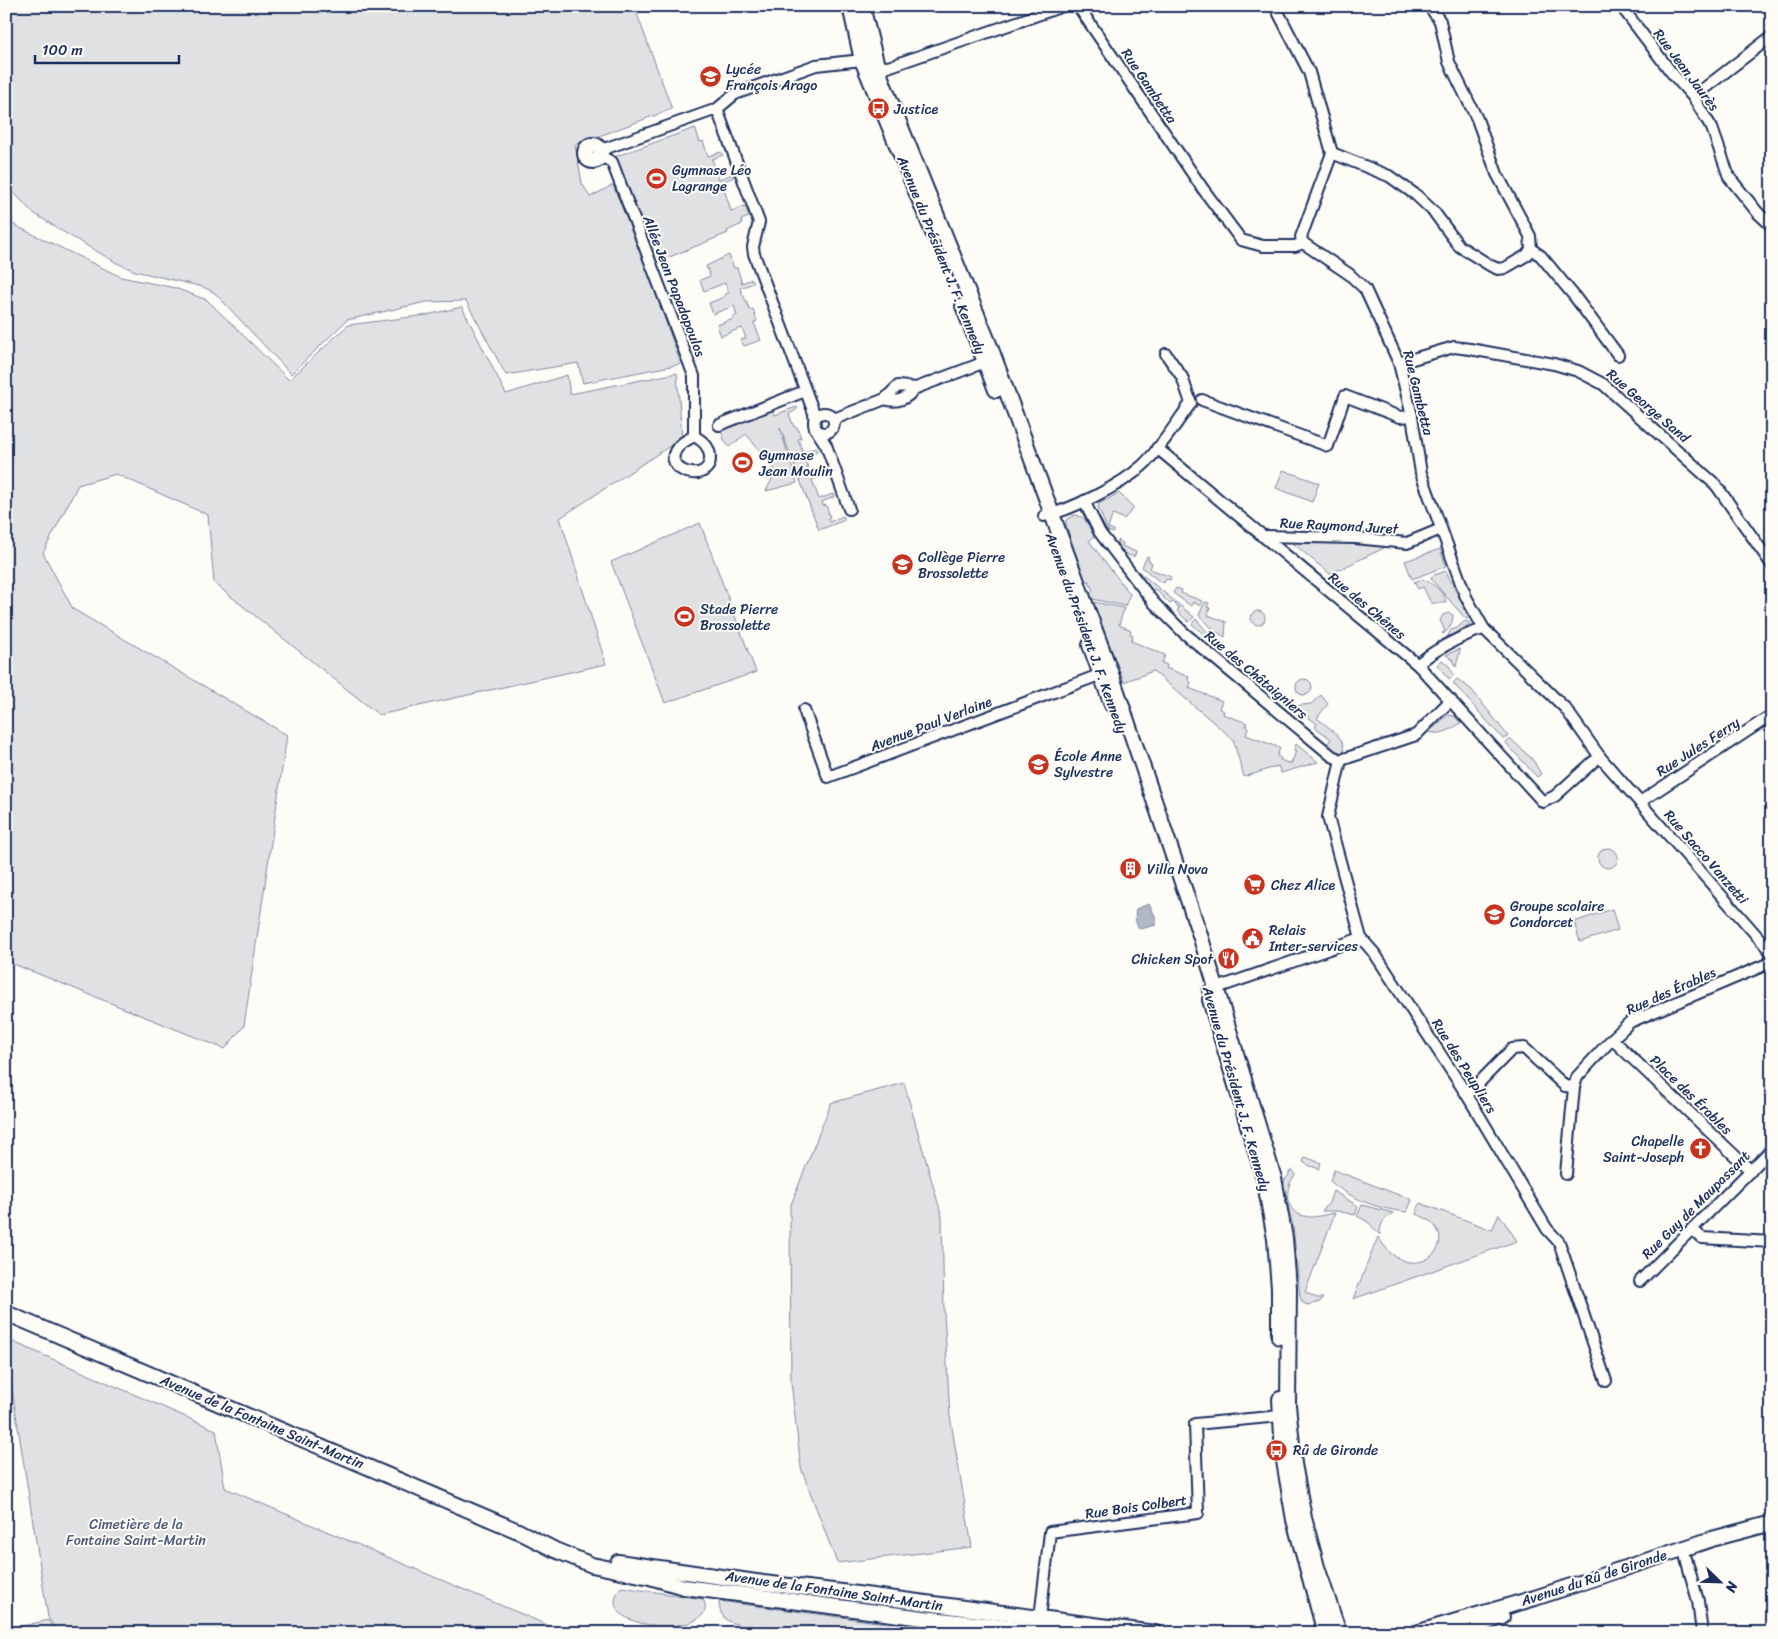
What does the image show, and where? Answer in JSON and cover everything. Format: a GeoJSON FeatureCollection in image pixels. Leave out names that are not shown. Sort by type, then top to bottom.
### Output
{"type":"FeatureCollection","features":[{"type":"Feature","properties":{"kind":"main road","name":"Avenue du Président J. F. Kennedy"},"geometry":{"type":"LineString","coordinates":[[850,6],[862,60],[1048,515]]}},
{"type":"Feature","properties":{"kind":"main road","name":"Avenue du Président J. F. Kennedy"},"geometry":{"type":"LineString","coordinates":[[862,6],[877,66],[991,349],[1048,515],[1200,936],[1212,990],[1264,1178],[1275,1239],[1279,1288],[1280,1416],[1283,1454],[1294,1520],[1325,1633]]}},
{"type":"Feature","properties":{"kind":"main road","name":"Avenue du Président J. F. Kennedy"},"geometry":{"type":"LineString","coordinates":[[1212,990],[1228,1024],[1274,1178],[1285,1238],[1289,1288],[1288,1405],[1294,1464],[1304,1518],[1317,1567],[1339,1633]]}},
{"type":"Feature","properties":{"kind":"main road","name":"Avenue de la Fontaine Saint-Martin"},"geometry":{"type":"LineString","coordinates":[[6,1313],[518,1531],[562,1553],[592,1565],[650,1577],[684,1587],[987,1618]]}},
{"type":"Feature","properties":{"kind":"main road","name":"Avenue du Rû de Gironde"},"geometry":{"type":"LineString","coordinates":[[1416,1633],[1535,1598],[1712,1539],[1772,1523]]}},
{"type":"Feature","properties":{"kind":"main road","name":"Avenue du Rû de Gironde"},"geometry":{"type":"LineString","coordinates":[[1455,1633],[1685,1554],[1772,1530]]}},
{"type":"Feature","properties":{"kind":"main road","name":"Avenue de la Fontaine Saint-Martin"},"geometry":{"type":"LineString","coordinates":[[518,1531],[602,1559],[987,1618],[1040,1625],[1155,1633]]}},
{"type":"Feature","properties":{"kind":"main road"},"geometry":{"type":"LineString","coordinates":[[714,1590],[716,1584],[722,1580],[762,1583]]}},
{"type":"Feature","properties":{"kind":"main road","name":"Avenue de la Fontaine Saint-Martin"},"geometry":{"type":"LineString","coordinates":[[1040,1625],[1054,1633]]}},
{"type":"Feature","properties":{"kind":"street"},"geometry":{"type":"LineString","coordinates":[[849,509],[826,445],[815,428],[814,413],[754,254],[753,247],[759,222],[717,109],[735,94],[816,64],[862,60],[888,68],[1063,6]]}},
{"type":"Feature","properties":{"kind":"street","name":"Rue Gambetta"},"geometry":{"type":"LineString","coordinates":[[1078,6],[1203,189],[1241,240],[1263,246],[1295,246],[1303,243],[1349,274],[1364,289],[1398,363],[1412,416],[1421,474],[1466,597],[1484,629],[1565,708],[1600,757],[1640,802]]}},
{"type":"Feature","properties":{"kind":"street"},"geometry":{"type":"LineString","coordinates":[[1275,6],[1309,72],[1332,153],[1301,237],[1303,243]]}},
{"type":"Feature","properties":{"kind":"street"},"geometry":{"type":"LineString","coordinates":[[1332,153],[1389,176],[1434,212],[1459,246],[1491,266],[1498,269],[1504,268],[1527,255],[1531,249],[1530,236],[1497,174],[1478,119],[1449,62],[1440,21],[1429,6]]}},
{"type":"Feature","properties":{"kind":"street","name":"Rue Jean Jaurès"},"geometry":{"type":"LineString","coordinates":[[1621,6],[1670,72],[1693,97],[1712,128],[1729,177],[1758,213],[1772,226]]}},
{"type":"Feature","properties":{"kind":"street"},"geometry":{"type":"LineString","coordinates":[[1693,97],[1772,36]]}},
{"type":"Feature","properties":{"kind":"street","name":"Allée Jean Papadopoulos"},"geometry":{"type":"LineString","coordinates":[[694,436],[694,376],[612,162],[600,153],[717,109]]}},
{"type":"Feature","properties":{"kind":"street"},"geometry":{"type":"LineString","coordinates":[[1531,249],[1541,256],[1575,297],[1618,355]]}},
{"type":"Feature","properties":{"kind":"street","name":"Rue George Sand"},"geometry":{"type":"LineString","coordinates":[[1398,363],[1454,347],[1554,364],[1591,376],[1603,384],[1716,485],[1772,565]]}},
{"type":"Feature","properties":{"kind":"street"},"geometry":{"type":"LineString","coordinates":[[1048,515],[1084,501],[1119,483],[1143,466],[1191,402],[1182,377],[1166,354]]}},
{"type":"Feature","properties":{"kind":"street"},"geometry":{"type":"LineString","coordinates":[[834,419],[884,399],[898,386],[916,388],[985,362]]}},
{"type":"Feature","properties":{"kind":"street"},"geometry":{"type":"LineString","coordinates":[[719,424],[805,391]]}},
{"type":"Feature","properties":{"kind":"street"},"geometry":{"type":"LineString","coordinates":[[1202,400],[1328,446],[1346,396],[1400,417],[1412,416]]}},
{"type":"Feature","properties":{"kind":"street"},"geometry":{"type":"LineString","coordinates":[[826,445],[829,432],[834,426],[834,419],[831,415],[823,412],[816,416],[815,428],[821,432],[829,432]]}},
{"type":"Feature","properties":{"kind":"street","name":"Rue des Chênes"},"geometry":{"type":"LineString","coordinates":[[1157,448],[1418,665],[1543,802],[1555,796],[1600,757]]}},
{"type":"Feature","properties":{"kind":"street","name":"Rue des Châtaigniers"},"geometry":{"type":"LineString","coordinates":[[1084,501],[1100,533],[1154,603],[1183,632],[1315,743],[1332,756],[1341,760]]}},
{"type":"Feature","properties":{"kind":"street","name":"Rue Raymond Juret"},"geometry":{"type":"LineString","coordinates":[[1262,536],[1355,538],[1407,543],[1441,529]]}},
{"type":"Feature","properties":{"kind":"street"},"geometry":{"type":"LineString","coordinates":[[1418,665],[1423,659],[1439,650],[1484,629]]}},
{"type":"Feature","properties":{"kind":"street","name":"Avenue Paul Verlaine"},"geometry":{"type":"LineString","coordinates":[[804,710],[828,777],[1106,672]]}},
{"type":"Feature","properties":{"kind":"street"},"geometry":{"type":"LineString","coordinates":[[1341,760],[1416,735],[1451,700]]}},
{"type":"Feature","properties":{"kind":"street","name":"Rue Jules Ferry"},"geometry":{"type":"LineString","coordinates":[[1640,802],[1767,718],[1772,717]]}},
{"type":"Feature","properties":{"kind":"street","name":"Rue des Peupliers"},"geometry":{"type":"LineString","coordinates":[[1341,760],[1328,817],[1361,938],[1376,954],[1467,1095],[1547,1229],[1559,1242],[1606,1381]]}},
{"type":"Feature","properties":{"kind":"street","name":"Rue Sacco Vanzetti"},"geometry":{"type":"LineString","coordinates":[[1640,802],[1772,953]]}},
{"type":"Feature","properties":{"kind":"street"},"geometry":{"type":"LineString","coordinates":[[1212,990],[1361,938]]}},
{"type":"Feature","properties":{"kind":"street","name":"Rue des Érables"},"geometry":{"type":"LineString","coordinates":[[1566,1174],[1574,1087],[1577,1077],[1612,1039],[1630,1022],[1772,962]]}},
{"type":"Feature","properties":{"kind":"street","name":"Place des Érables"},"geometry":{"type":"LineString","coordinates":[[1612,1039],[1751,1171]]}},
{"type":"Feature","properties":{"kind":"street"},"geometry":{"type":"LineString","coordinates":[[1467,1095],[1512,1048],[1524,1048],[1565,1086],[1574,1087]]}},
{"type":"Feature","properties":{"kind":"street","name":"Rue Guy de Maupassant"},"geometry":{"type":"LineString","coordinates":[[1640,1280],[1772,1149]]}},
{"type":"Feature","properties":{"kind":"street"},"geometry":{"type":"LineString","coordinates":[[1692,1229],[1702,1238],[1772,1242]]}},
{"type":"Feature","properties":{"kind":"street","name":"Rue Bois Colbert"},"geometry":{"type":"LineString","coordinates":[[1040,1625],[1050,1532],[1198,1512],[1195,1424],[1280,1416]]}},
{"type":"Feature","properties":{"kind":"street"},"geometry":{"type":"LineString","coordinates":[[1685,1554],[1698,1601],[1702,1633]]}},
{"type":"Feature","properties":{"kind":"green space"},"geometry":{"type":"Polygon","coordinates":[[[6,6],[634,6],[672,109],[575,145],[582,183],[590,197],[613,185],[648,272],[681,364],[583,383],[578,363],[506,375],[466,301],[426,302],[347,320],[291,374],[215,293],[203,287],[135,271],[117,263],[32,212],[6,184],[6,6]]]}},
{"type":"Feature","properties":{"kind":"green space"},"geometry":{"type":"Polygon","coordinates":[[[695,128],[700,142],[703,141],[708,156],[721,152],[723,155],[712,159],[719,179],[733,174],[734,177],[722,182],[731,211],[745,206],[749,217],[741,220],[742,224],[727,231],[728,233],[655,263],[614,157],[695,128]]]}},
{"type":"Feature","properties":{"kind":"green space"},"geometry":{"type":"Polygon","coordinates":[[[6,214],[14,225],[121,277],[175,288],[207,300],[289,380],[348,325],[427,315],[462,307],[506,394],[567,375],[570,394],[677,373],[682,438],[560,518],[606,664],[379,715],[214,583],[208,515],[116,474],[78,485],[43,553],[73,609],[287,735],[244,1026],[225,1049],[6,961],[6,214]]]}},
{"type":"Feature","properties":{"kind":"green space"},"geometry":{"type":"Polygon","coordinates":[[[729,255],[734,268],[737,268],[742,283],[752,279],[754,283],[740,288],[750,310],[753,309],[757,321],[754,323],[761,340],[744,346],[741,340],[746,338],[742,328],[721,336],[717,325],[733,319],[737,315],[734,306],[713,314],[709,303],[729,293],[725,283],[704,291],[700,280],[710,276],[706,266],[729,255]]]}},
{"type":"Feature","properties":{"kind":"green space"},"geometry":{"type":"Polygon","coordinates":[[[796,407],[798,408],[789,414],[794,427],[797,427],[801,438],[798,439],[803,452],[816,448],[817,451],[804,457],[811,476],[825,471],[826,474],[812,480],[819,499],[833,494],[834,497],[822,502],[823,506],[826,505],[830,517],[828,518],[829,522],[843,516],[845,520],[819,530],[780,428],[797,483],[766,491],[776,471],[746,434],[729,447],[724,440],[721,429],[772,409],[775,415],[796,407]]]}},
{"type":"Feature","properties":{"kind":"green space"},"geometry":{"type":"Polygon","coordinates":[[[1283,470],[1319,483],[1312,502],[1276,488],[1283,470]]]}},
{"type":"Feature","properties":{"kind":"green space"},"geometry":{"type":"Polygon","coordinates":[[[1119,493],[1134,508],[1124,519],[1113,514],[1108,528],[1114,530],[1113,533],[1108,531],[1098,507],[1099,504],[1119,493]]]}},
{"type":"Feature","properties":{"kind":"green space"},"geometry":{"type":"Polygon","coordinates":[[[1074,515],[1081,517],[1087,522],[1094,537],[1089,541],[1130,594],[1125,606],[1092,599],[1090,593],[1093,591],[1089,581],[1085,582],[1066,525],[1066,520],[1074,515]]]}},
{"type":"Feature","properties":{"kind":"green space","name":"Stade Pierre Brossolette"},"geometry":{"type":"Polygon","coordinates":[[[700,523],[756,672],[665,703],[611,562],[700,523]]]}},
{"type":"Feature","properties":{"kind":"green space"},"geometry":{"type":"Polygon","coordinates":[[[1118,540],[1123,543],[1122,546],[1136,552],[1134,557],[1125,554],[1117,543],[1118,540]]]}},
{"type":"Feature","properties":{"kind":"green space"},"geometry":{"type":"Polygon","coordinates":[[[1290,541],[1381,544],[1386,547],[1330,574],[1290,541]]]}},
{"type":"Feature","properties":{"kind":"green space"},"geometry":{"type":"Polygon","coordinates":[[[1440,549],[1446,566],[1412,579],[1405,561],[1440,549]]]}},
{"type":"Feature","properties":{"kind":"green space"},"geometry":{"type":"Polygon","coordinates":[[[1147,556],[1149,557],[1148,560],[1152,563],[1150,569],[1171,577],[1170,580],[1166,579],[1164,583],[1159,581],[1142,567],[1147,556]]]}},
{"type":"Feature","properties":{"kind":"green space"},"geometry":{"type":"Polygon","coordinates":[[[1138,571],[1194,617],[1189,622],[1177,611],[1179,608],[1173,602],[1170,604],[1155,589],[1150,593],[1148,591],[1150,589],[1138,571]]]}},
{"type":"Feature","properties":{"kind":"green space"},"geometry":{"type":"Polygon","coordinates":[[[1446,571],[1468,619],[1465,618],[1431,579],[1432,576],[1446,571]]]}},
{"type":"Feature","properties":{"kind":"green space"},"geometry":{"type":"Polygon","coordinates":[[[1422,579],[1437,588],[1444,595],[1446,603],[1431,603],[1423,587],[1418,589],[1414,582],[1422,579]]]}},
{"type":"Feature","properties":{"kind":"green space"},"geometry":{"type":"Polygon","coordinates":[[[1176,588],[1182,590],[1181,593],[1202,601],[1200,606],[1193,602],[1191,606],[1173,593],[1176,588]]]}},
{"type":"Feature","properties":{"kind":"green space"},"geometry":{"type":"Polygon","coordinates":[[[1093,602],[1124,608],[1119,625],[1131,630],[1130,634],[1133,635],[1131,641],[1165,655],[1162,663],[1167,665],[1166,668],[1189,677],[1188,680],[1191,682],[1189,688],[1222,701],[1219,709],[1224,711],[1223,714],[1247,723],[1246,735],[1280,748],[1277,756],[1281,758],[1280,760],[1291,764],[1296,751],[1294,750],[1296,744],[1318,762],[1281,773],[1278,766],[1244,777],[1233,739],[1153,671],[1124,682],[1093,602]]]}},
{"type":"Feature","properties":{"kind":"green space"},"geometry":{"type":"Polygon","coordinates":[[[1205,602],[1209,603],[1207,607],[1210,608],[1208,615],[1226,622],[1225,637],[1215,631],[1199,615],[1205,602]]]}},
{"type":"Feature","properties":{"kind":"green space"},"geometry":{"type":"Polygon","coordinates":[[[1255,611],[1261,611],[1265,618],[1261,625],[1255,625],[1251,621],[1251,615],[1255,611]]]}},
{"type":"Feature","properties":{"kind":"green space"},"geometry":{"type":"Polygon","coordinates":[[[1449,613],[1453,615],[1452,620],[1449,629],[1443,634],[1445,631],[1440,620],[1443,615],[1449,613]]]}},
{"type":"Feature","properties":{"kind":"green space"},"geometry":{"type":"Polygon","coordinates":[[[1196,619],[1211,636],[1224,643],[1220,648],[1192,624],[1196,619]]]}},
{"type":"Feature","properties":{"kind":"green space"},"geometry":{"type":"Polygon","coordinates":[[[1465,621],[1470,623],[1470,625],[1447,637],[1451,630],[1457,628],[1465,621]]]}},
{"type":"Feature","properties":{"kind":"green space"},"geometry":{"type":"Polygon","coordinates":[[[1459,649],[1456,667],[1453,660],[1446,655],[1459,649]]]}},
{"type":"Feature","properties":{"kind":"green space"},"geometry":{"type":"Polygon","coordinates":[[[1442,660],[1449,666],[1454,675],[1449,679],[1437,665],[1442,660]]]}},
{"type":"Feature","properties":{"kind":"green space"},"geometry":{"type":"Polygon","coordinates":[[[1301,679],[1307,679],[1312,684],[1310,693],[1301,695],[1296,690],[1296,684],[1301,679]]]}},
{"type":"Feature","properties":{"kind":"green space"},"geometry":{"type":"Polygon","coordinates":[[[1457,679],[1471,689],[1508,736],[1504,740],[1453,683],[1457,679]]]}},
{"type":"Feature","properties":{"kind":"green space"},"geometry":{"type":"Polygon","coordinates":[[[1321,695],[1328,704],[1317,718],[1339,737],[1342,742],[1343,753],[1326,746],[1331,739],[1315,727],[1317,724],[1294,706],[1311,704],[1321,695]]]}},
{"type":"Feature","properties":{"kind":"green space"},"geometry":{"type":"Polygon","coordinates":[[[1448,715],[1454,716],[1461,723],[1450,730],[1438,733],[1429,732],[1448,715]]]}},
{"type":"Feature","properties":{"kind":"green space"},"geometry":{"type":"Polygon","coordinates":[[[1511,739],[1533,760],[1541,774],[1537,777],[1506,743],[1511,739]]]}},
{"type":"Feature","properties":{"kind":"green space"},"geometry":{"type":"Polygon","coordinates":[[[1604,848],[1612,848],[1618,854],[1618,862],[1612,868],[1604,868],[1598,862],[1598,854],[1604,848]]]}},
{"type":"Feature","properties":{"kind":"green space"},"geometry":{"type":"Polygon","coordinates":[[[1612,909],[1618,930],[1580,942],[1574,922],[1612,909]]]}},
{"type":"Feature","properties":{"kind":"green space"},"geometry":{"type":"Polygon","coordinates":[[[904,1083],[942,1217],[944,1311],[950,1416],[972,1547],[837,1563],[801,1468],[791,1382],[790,1207],[831,1103],[904,1083]]]}},
{"type":"Feature","properties":{"kind":"green space"},"geometry":{"type":"Polygon","coordinates":[[[1305,1157],[1321,1163],[1319,1169],[1303,1162],[1305,1157]]]}},
{"type":"Feature","properties":{"kind":"green space"},"geometry":{"type":"Polygon","coordinates":[[[1293,1170],[1295,1175],[1289,1186],[1288,1199],[1289,1205],[1293,1210],[1297,1214],[1308,1217],[1335,1213],[1305,1292],[1317,1298],[1323,1298],[1320,1302],[1308,1305],[1303,1303],[1300,1297],[1293,1226],[1283,1186],[1289,1172],[1293,1170]]]}},
{"type":"Feature","properties":{"kind":"green space"},"geometry":{"type":"Polygon","coordinates":[[[1334,1170],[1412,1200],[1407,1212],[1386,1209],[1366,1203],[1339,1188],[1330,1181],[1334,1170]]]}},
{"type":"Feature","properties":{"kind":"green space"},"geometry":{"type":"Polygon","coordinates":[[[1333,1191],[1358,1206],[1355,1215],[1337,1211],[1322,1211],[1329,1203],[1333,1191]]]}},
{"type":"Feature","properties":{"kind":"green space"},"geometry":{"type":"Polygon","coordinates":[[[1420,1203],[1492,1230],[1499,1214],[1517,1241],[1353,1299],[1378,1237],[1393,1255],[1409,1262],[1420,1262],[1430,1257],[1437,1250],[1440,1241],[1438,1231],[1430,1222],[1416,1214],[1420,1203]]]}},
{"type":"Feature","properties":{"kind":"green space"},"geometry":{"type":"Polygon","coordinates":[[[1362,1205],[1393,1213],[1383,1222],[1380,1235],[1368,1222],[1357,1216],[1362,1205]]]}},
{"type":"Feature","properties":{"kind":"green space","name":"Cimetière de la Fontaine Saint-Martin"},"geometry":{"type":"Polygon","coordinates":[[[11,1341],[216,1430],[225,1488],[566,1633],[58,1633],[48,1617],[8,1364],[11,1341]]]}},
{"type":"Feature","properties":{"kind":"green space"},"geometry":{"type":"Polygon","coordinates":[[[621,1587],[703,1599],[704,1612],[694,1621],[677,1625],[657,1626],[637,1622],[622,1614],[615,1603],[621,1587]]]}},
{"type":"Feature","properties":{"kind":"green space"},"geometry":{"type":"Polygon","coordinates":[[[719,1601],[960,1633],[882,1633],[741,1625],[731,1623],[724,1618],[720,1611],[719,1601]]]}},
{"type":"Feature","properties":{"kind":"green space"},"geometry":{"type":"Polygon","coordinates":[[[48,1620],[56,1633],[6,1633],[6,1630],[48,1620]]]}},
{"type":"Feature","properties":{"kind":"shaded area"},"geometry":{"type":"Polygon","coordinates":[[[1149,904],[1156,918],[1156,925],[1140,929],[1135,917],[1136,909],[1149,904]]]}},
{"type":"Feature","properties":{"kind":"place","name":"Lycée François Arago"},"geometry":{"type":"Point","coordinates":[710,77]}},
{"type":"Feature","properties":{"kind":"place","name":"Justice"},"geometry":{"type":"Point","coordinates":[878,109]}},
{"type":"Feature","properties":{"kind":"place","name":"Gymnase Léo Lagrange"},"geometry":{"type":"Point","coordinates":[656,178]}},
{"type":"Feature","properties":{"kind":"place","name":"Gymnase Jean Moulin"},"geometry":{"type":"Point","coordinates":[743,463]}},
{"type":"Feature","properties":{"kind":"place","name":"Collège Pierre Brossolette"},"geometry":{"type":"Point","coordinates":[902,565]}},
{"type":"Feature","properties":{"kind":"place","name":"Stade Pierre Brossolette"},"geometry":{"type":"Point","coordinates":[684,617]}},
{"type":"Feature","properties":{"kind":"place","name":"École Anne Sylvestre"},"geometry":{"type":"Point","coordinates":[1038,764]}},
{"type":"Feature","properties":{"kind":"place","name":"Villa Nova"},"geometry":{"type":"Point","coordinates":[1131,869]}},
{"type":"Feature","properties":{"kind":"place","name":"Chez Alice"},"geometry":{"type":"Point","coordinates":[1255,885]}},
{"type":"Feature","properties":{"kind":"place","name":"Groupe scolaire Condorcet"},"geometry":{"type":"Point","coordinates":[1494,914]}},
{"type":"Feature","properties":{"kind":"place","name":"Relais Inter-services"},"geometry":{"type":"Point","coordinates":[1253,938]}},
{"type":"Feature","properties":{"kind":"place","name":"Chicken Spot"},"geometry":{"type":"Point","coordinates":[1229,959]}},
{"type":"Feature","properties":{"kind":"place","name":"Chapelle Saint-Joseph"},"geometry":{"type":"Point","coordinates":[1700,1149]}},
{"type":"Feature","properties":{"kind":"place","name":"Rû de Gironde"},"geometry":{"type":"Point","coordinates":[1277,1450]}}]}
